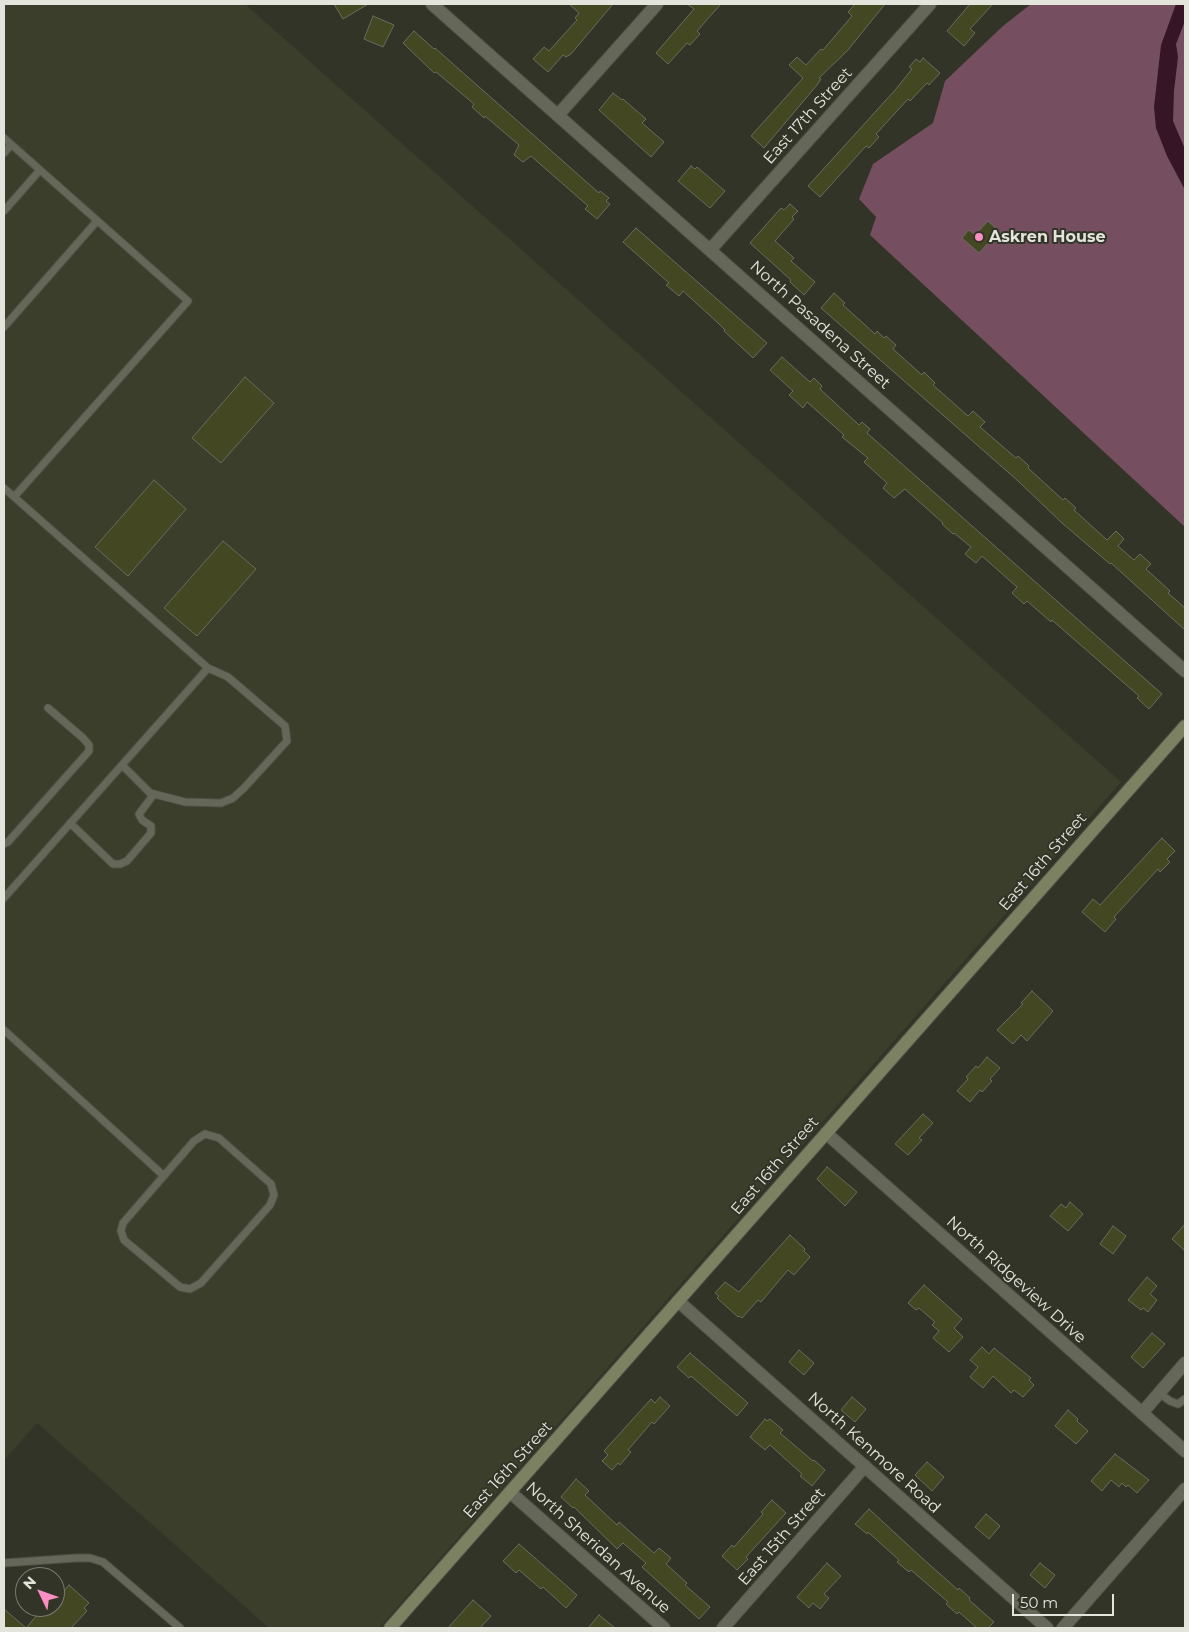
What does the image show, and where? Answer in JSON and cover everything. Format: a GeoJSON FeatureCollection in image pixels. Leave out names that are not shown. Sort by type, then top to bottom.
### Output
{"type":"FeatureCollection","features":[{"type":"Feature","properties":{"kind":"street","name":"North Pasadena Street"},"geometry":{"type":"LineString","coordinates":[[432,4],[1185,671]]}},
{"type":"Feature","properties":{"kind":"street"},"geometry":{"type":"LineString","coordinates":[[558,115],[657,4]]}},
{"type":"Feature","properties":{"kind":"street","name":"East 17th Street"},"geometry":{"type":"LineString","coordinates":[[710,250],[930,4]]}},
{"type":"Feature","properties":{"kind":"street","name":"East 16th Street"},"geometry":{"type":"LineString","coordinates":[[390,1628],[1185,726]]}},
{"type":"Feature","properties":{"kind":"street","name":"North Ridgeview Drive"},"geometry":{"type":"LineString","coordinates":[[826,1133],[1185,1451]]}},
{"type":"Feature","properties":{"kind":"street","name":"North Kenmore Road"},"geometry":{"type":"LineString","coordinates":[[678,1301],[1047,1628]]}},
{"type":"Feature","properties":{"kind":"street"},"geometry":{"type":"LineString","coordinates":[[1142,1413],[1185,1363]]}},
{"type":"Feature","properties":{"kind":"street","name":"East 15th Street"},"geometry":{"type":"LineString","coordinates":[[723,1628],[865,1466]]}},
{"type":"Feature","properties":{"kind":"street"},"geometry":{"type":"LineString","coordinates":[[1062,1628],[1185,1489]]}},
{"type":"Feature","properties":{"kind":"street","name":"North Sheridan Avenue"},"geometry":{"type":"LineString","coordinates":[[510,1492],[664,1628]]}},
{"type":"Feature","properties":{"kind":"lane"},"geometry":{"type":"LineString","coordinates":[[4,138],[188,301],[14,497]]}},
{"type":"Feature","properties":{"kind":"lane"},"geometry":{"type":"LineString","coordinates":[[4,153],[11,144]]}},
{"type":"Feature","properties":{"kind":"lane"},"geometry":{"type":"LineString","coordinates":[[4,211],[40,170]]}},
{"type":"Feature","properties":{"kind":"lane"},"geometry":{"type":"LineString","coordinates":[[4,327],[96,221]]}},
{"type":"Feature","properties":{"kind":"lane"},"geometry":{"type":"LineString","coordinates":[[4,488],[208,668],[228,677],[285,726],[287,741],[233,798],[221,803],[185,802],[150,793],[122,765]]}},
{"type":"Feature","properties":{"kind":"lane"},"geometry":{"type":"LineString","coordinates":[[4,898],[208,668]]}},
{"type":"Feature","properties":{"kind":"lane"},"geometry":{"type":"LineString","coordinates":[[4,844],[8,842],[89,750],[89,745],[83,738],[48,708]]}},
{"type":"Feature","properties":{"kind":"lane"},"geometry":{"type":"LineString","coordinates":[[70,823],[113,864],[120,864],[127,861],[151,833],[151,826],[142,820],[140,814],[154,794]]}},
{"type":"Feature","properties":{"kind":"lane"},"geometry":{"type":"LineString","coordinates":[[4,1030],[164,1176]]}},
{"type":"Feature","properties":{"kind":"lane"},"geometry":{"type":"LineString","coordinates":[[205,1134],[219,1138],[271,1184],[274,1195],[270,1205],[201,1284],[190,1288],[180,1287],[124,1240],[121,1231],[124,1223],[164,1176],[194,1141],[205,1134]]}},
{"type":"Feature","properties":{"kind":"lane"},"geometry":{"type":"LineString","coordinates":[[1159,1393],[1178,1404],[1185,1399]]}},
{"type":"Feature","properties":{"kind":"lane"},"geometry":{"type":"LineString","coordinates":[[4,1563],[76,1558],[90,1558],[103,1562],[180,1628]]}},
{"type":"Feature","properties":{"kind":"shaded area"},"geometry":{"type":"Polygon","coordinates":[[[4,4],[245,4],[1121,782],[379,1628],[269,1628],[37,1423],[4,1460],[4,4]]]}},
{"type":"Feature","properties":{"kind":"shaded area"},"geometry":{"type":"Polygon","coordinates":[[[1031,4],[1185,4],[1185,527],[870,235],[876,217],[859,199],[873,164],[933,123],[945,81],[1003,26],[1031,4]]]}},
{"type":"Feature","properties":{"kind":"shaded area"},"geometry":{"type":"Polygon","coordinates":[[[1176,4],[1185,4],[1185,21],[1176,44],[1178,57],[1173,121],[1185,149],[1185,190],[1167,156],[1156,128],[1154,107],[1161,45],[1176,4]]]}},
{"type":"Feature","properties":{"kind":"building"},"geometry":{"type":"Polygon","coordinates":[[[334,4],[368,4],[343,19],[334,4]]]}},
{"type":"Feature","properties":{"kind":"building"},"geometry":{"type":"Polygon","coordinates":[[[569,4],[613,4],[571,54],[566,57],[563,55],[548,72],[533,59],[544,47],[549,51],[577,20],[575,18],[579,13],[569,4]]]}},
{"type":"Feature","properties":{"kind":"building"},"geometry":{"type":"Polygon","coordinates":[[[687,4],[721,4],[697,31],[700,34],[690,45],[687,43],[668,64],[656,53],[694,9],[687,4]]]}},
{"type":"Feature","properties":{"kind":"building"},"geometry":{"type":"Polygon","coordinates":[[[855,4],[885,4],[848,50],[819,78],[821,79],[817,85],[764,148],[751,136],[803,78],[789,65],[797,57],[806,65],[821,49],[823,50],[852,16],[848,12],[855,4]]]}},
{"type":"Feature","properties":{"kind":"building"},"geometry":{"type":"Polygon","coordinates":[[[970,4],[993,4],[970,29],[975,33],[964,46],[947,31],[970,4]]]}},
{"type":"Feature","properties":{"kind":"building"},"geometry":{"type":"Polygon","coordinates":[[[373,16],[394,25],[383,47],[364,39],[373,16]]]}},
{"type":"Feature","properties":{"kind":"building"},"geometry":{"type":"Polygon","coordinates":[[[414,31],[599,193],[600,191],[609,198],[606,201],[610,204],[597,219],[585,209],[588,206],[531,156],[523,162],[514,155],[519,145],[485,116],[484,118],[472,107],[474,104],[436,72],[434,73],[403,43],[414,31]]]}},
{"type":"Feature","properties":{"kind":"building"},"geometry":{"type":"Polygon","coordinates":[[[923,58],[940,73],[929,85],[927,83],[910,101],[908,99],[876,134],[879,137],[869,148],[866,146],[820,197],[808,186],[896,89],[912,69],[909,67],[916,59],[920,62],[923,58]]]}},
{"type":"Feature","properties":{"kind":"building"},"geometry":{"type":"Polygon","coordinates":[[[613,93],[646,119],[642,123],[664,142],[651,157],[599,110],[613,93]]]}},
{"type":"Feature","properties":{"kind":"building"},"geometry":{"type":"Polygon","coordinates":[[[691,166],[695,169],[697,167],[725,191],[710,208],[678,181],[691,166]]]}},
{"type":"Feature","properties":{"kind":"building"},"geometry":{"type":"Polygon","coordinates":[[[790,204],[798,211],[792,217],[794,219],[775,241],[794,258],[791,261],[815,282],[804,295],[790,282],[791,280],[750,243],[781,208],[784,210],[790,204]]]}},
{"type":"Feature","properties":{"kind":"building","name":"Askren House"},"geometry":{"type":"Polygon","coordinates":[[[988,221],[999,231],[979,253],[962,238],[969,230],[975,235],[988,221]]]}},
{"type":"Feature","properties":{"kind":"building"},"geometry":{"type":"Polygon","coordinates":[[[636,228],[767,343],[753,358],[683,291],[679,296],[666,285],[669,283],[623,242],[636,228]]]}},
{"type":"Feature","properties":{"kind":"building"},"geometry":{"type":"Polygon","coordinates":[[[834,293],[845,303],[843,305],[875,334],[877,331],[896,345],[893,349],[922,375],[924,372],[935,383],[933,385],[968,416],[973,411],[985,422],[980,427],[1016,458],[1018,456],[1029,466],[1028,468],[1063,500],[1065,498],[1076,508],[1074,510],[1107,540],[1116,531],[1124,539],[1118,546],[1134,560],[1140,554],[1151,564],[1146,569],[1185,608],[1185,630],[821,308],[834,293]]]}},
{"type":"Feature","properties":{"kind":"building"},"geometry":{"type":"Polygon","coordinates":[[[782,357],[810,382],[814,378],[822,386],[820,389],[859,425],[862,422],[870,429],[867,433],[1162,694],[1149,709],[1137,698],[1139,696],[1052,620],[1051,622],[1027,601],[1024,604],[1012,593],[1017,587],[982,556],[976,563],[965,554],[971,547],[953,534],[905,489],[894,498],[883,488],[887,483],[864,462],[868,458],[842,437],[844,435],[807,402],[803,408],[789,395],[793,391],[770,370],[782,357]]]}},
{"type":"Feature","properties":{"kind":"building"},"geometry":{"type":"Polygon","coordinates":[[[245,377],[274,403],[221,463],[192,438],[245,377]]]}},
{"type":"Feature","properties":{"kind":"building"},"geometry":{"type":"Polygon","coordinates":[[[154,480],[186,509],[128,576],[95,547],[154,480]]]}},
{"type":"Feature","properties":{"kind":"building"},"geometry":{"type":"Polygon","coordinates":[[[223,541],[256,569],[197,636],[164,608],[223,541]]]}},
{"type":"Feature","properties":{"kind":"building"},"geometry":{"type":"Polygon","coordinates":[[[1162,838],[1175,851],[1167,859],[1170,862],[1160,872],[1158,869],[1114,917],[1116,919],[1105,932],[1082,912],[1093,899],[1100,905],[1162,838]]]}},
{"type":"Feature","properties":{"kind":"building"},"geometry":{"type":"Polygon","coordinates":[[[1032,991],[1053,1011],[1027,1041],[1021,1035],[1013,1044],[997,1030],[1023,1004],[1021,1003],[1032,991]]]}},
{"type":"Feature","properties":{"kind":"building"},"geometry":{"type":"Polygon","coordinates":[[[987,1057],[1000,1068],[990,1079],[992,1081],[982,1092],[980,1090],[970,1102],[957,1091],[968,1079],[966,1077],[976,1066],[978,1068],[987,1057]]]}},
{"type":"Feature","properties":{"kind":"building"},"geometry":{"type":"Polygon","coordinates":[[[923,1114],[933,1123],[919,1138],[922,1140],[908,1155],[895,1144],[923,1114]]]}},
{"type":"Feature","properties":{"kind":"building"},"geometry":{"type":"Polygon","coordinates":[[[827,1167],[857,1192],[845,1206],[817,1179],[827,1167]]]}},
{"type":"Feature","properties":{"kind":"building"},"geometry":{"type":"Polygon","coordinates":[[[1070,1202],[1083,1214],[1068,1231],[1050,1216],[1061,1204],[1066,1208],[1070,1202]]]}},
{"type":"Feature","properties":{"kind":"building"},"geometry":{"type":"Polygon","coordinates":[[[1185,1224],[1185,1251],[1172,1239],[1185,1224]]]}},
{"type":"Feature","properties":{"kind":"building"},"geometry":{"type":"Polygon","coordinates":[[[1113,1226],[1126,1236],[1113,1254],[1100,1244],[1113,1226]]]}},
{"type":"Feature","properties":{"kind":"building"},"geometry":{"type":"Polygon","coordinates":[[[790,1235],[805,1249],[804,1251],[810,1257],[794,1275],[788,1270],[761,1302],[758,1300],[742,1318],[738,1317],[717,1298],[719,1296],[715,1293],[725,1282],[739,1292],[790,1235]]]}},
{"type":"Feature","properties":{"kind":"building"},"geometry":{"type":"Polygon","coordinates":[[[1147,1277],[1157,1286],[1150,1294],[1157,1300],[1148,1312],[1143,1308],[1141,1310],[1128,1300],[1147,1277]]]}},
{"type":"Feature","properties":{"kind":"building"},"geometry":{"type":"Polygon","coordinates":[[[924,1285],[962,1319],[954,1328],[963,1337],[949,1352],[933,1338],[939,1331],[932,1325],[935,1322],[919,1308],[916,1310],[908,1303],[924,1285]]]}},
{"type":"Feature","properties":{"kind":"building"},"geometry":{"type":"Polygon","coordinates":[[[1152,1333],[1165,1344],[1143,1368],[1131,1357],[1152,1333]]]}},
{"type":"Feature","properties":{"kind":"building"},"geometry":{"type":"Polygon","coordinates":[[[982,1347],[989,1354],[994,1348],[1031,1378],[1029,1380],[1034,1385],[1023,1397],[1014,1390],[1011,1393],[993,1376],[983,1388],[970,1377],[978,1367],[970,1360],[982,1347]]]}},
{"type":"Feature","properties":{"kind":"building"},"geometry":{"type":"Polygon","coordinates":[[[799,1350],[814,1363],[804,1375],[789,1362],[799,1350]]]}},
{"type":"Feature","properties":{"kind":"building"},"geometry":{"type":"Polygon","coordinates":[[[690,1353],[748,1403],[737,1416],[691,1376],[689,1378],[677,1367],[690,1353]]]}},
{"type":"Feature","properties":{"kind":"building"},"geometry":{"type":"Polygon","coordinates":[[[660,1397],[670,1406],[654,1424],[652,1422],[628,1450],[631,1452],[620,1465],[618,1463],[612,1470],[602,1461],[608,1455],[604,1451],[651,1399],[655,1403],[660,1397]]]}},
{"type":"Feature","properties":{"kind":"building"},"geometry":{"type":"Polygon","coordinates":[[[852,1397],[866,1409],[855,1422],[841,1410],[852,1397]]]}},
{"type":"Feature","properties":{"kind":"building"},"geometry":{"type":"Polygon","coordinates":[[[1068,1410],[1088,1431],[1076,1444],[1055,1426],[1068,1410]]]}},
{"type":"Feature","properties":{"kind":"building"},"geometry":{"type":"Polygon","coordinates":[[[765,1419],[767,1421],[770,1419],[783,1430],[780,1433],[825,1470],[812,1486],[800,1476],[802,1474],[770,1445],[765,1450],[750,1437],[765,1419]]]}},
{"type":"Feature","properties":{"kind":"building"},"geometry":{"type":"Polygon","coordinates":[[[1115,1454],[1149,1480],[1137,1493],[1128,1485],[1126,1487],[1122,1483],[1119,1487],[1111,1480],[1102,1491],[1091,1481],[1115,1454]]]}},
{"type":"Feature","properties":{"kind":"building"},"geometry":{"type":"Polygon","coordinates":[[[927,1462],[944,1477],[932,1491],[915,1475],[927,1462]]]}},
{"type":"Feature","properties":{"kind":"building"},"geometry":{"type":"Polygon","coordinates":[[[576,1479],[589,1491],[585,1495],[617,1525],[619,1522],[654,1553],[659,1548],[671,1558],[666,1564],[687,1583],[685,1585],[710,1607],[699,1619],[642,1567],[646,1563],[623,1543],[617,1549],[574,1507],[561,1497],[576,1479]]]}},
{"type":"Feature","properties":{"kind":"building"},"geometry":{"type":"Polygon","coordinates":[[[772,1500],[786,1513],[746,1557],[748,1559],[737,1570],[722,1556],[732,1545],[734,1547],[763,1514],[761,1512],[772,1500]]]}},
{"type":"Feature","properties":{"kind":"building"},"geometry":{"type":"Polygon","coordinates":[[[869,1509],[958,1590],[959,1588],[970,1598],[969,1600],[994,1622],[988,1628],[977,1628],[959,1612],[957,1614],[946,1604],[948,1602],[911,1570],[909,1572],[897,1562],[899,1560],[868,1532],[867,1534],[855,1524],[869,1509]]]}},
{"type":"Feature","properties":{"kind":"building"},"geometry":{"type":"Polygon","coordinates":[[[986,1514],[1000,1526],[989,1539],[975,1527],[986,1514]]]}},
{"type":"Feature","properties":{"kind":"building"},"geometry":{"type":"Polygon","coordinates":[[[519,1544],[577,1595],[566,1608],[543,1587],[541,1589],[519,1570],[516,1573],[503,1561],[519,1544]]]}},
{"type":"Feature","properties":{"kind":"building"},"geometry":{"type":"Polygon","coordinates":[[[827,1563],[841,1576],[824,1594],[829,1598],[820,1609],[813,1603],[809,1608],[797,1597],[827,1563]]]}},
{"type":"Feature","properties":{"kind":"building"},"geometry":{"type":"Polygon","coordinates":[[[1040,1563],[1055,1575],[1045,1588],[1030,1575],[1040,1563]]]}},
{"type":"Feature","properties":{"kind":"building"},"geometry":{"type":"Polygon","coordinates":[[[69,1585],[89,1603],[84,1608],[87,1611],[71,1628],[26,1628],[35,1617],[65,1617],[65,1590],[69,1585]]]}},
{"type":"Feature","properties":{"kind":"building"},"geometry":{"type":"Polygon","coordinates":[[[473,1600],[491,1616],[480,1628],[448,1628],[473,1600]]]}},
{"type":"Feature","properties":{"kind":"building"},"geometry":{"type":"Polygon","coordinates":[[[4,1609],[26,1628],[4,1628],[4,1609]]]}},
{"type":"Feature","properties":{"kind":"building"},"geometry":{"type":"Polygon","coordinates":[[[599,1615],[615,1628],[588,1628],[599,1615]]]}},
{"type":"Feature","properties":{"kind":"place","name":"Askren House"},"geometry":{"type":"Point","coordinates":[979,237]}}]}
